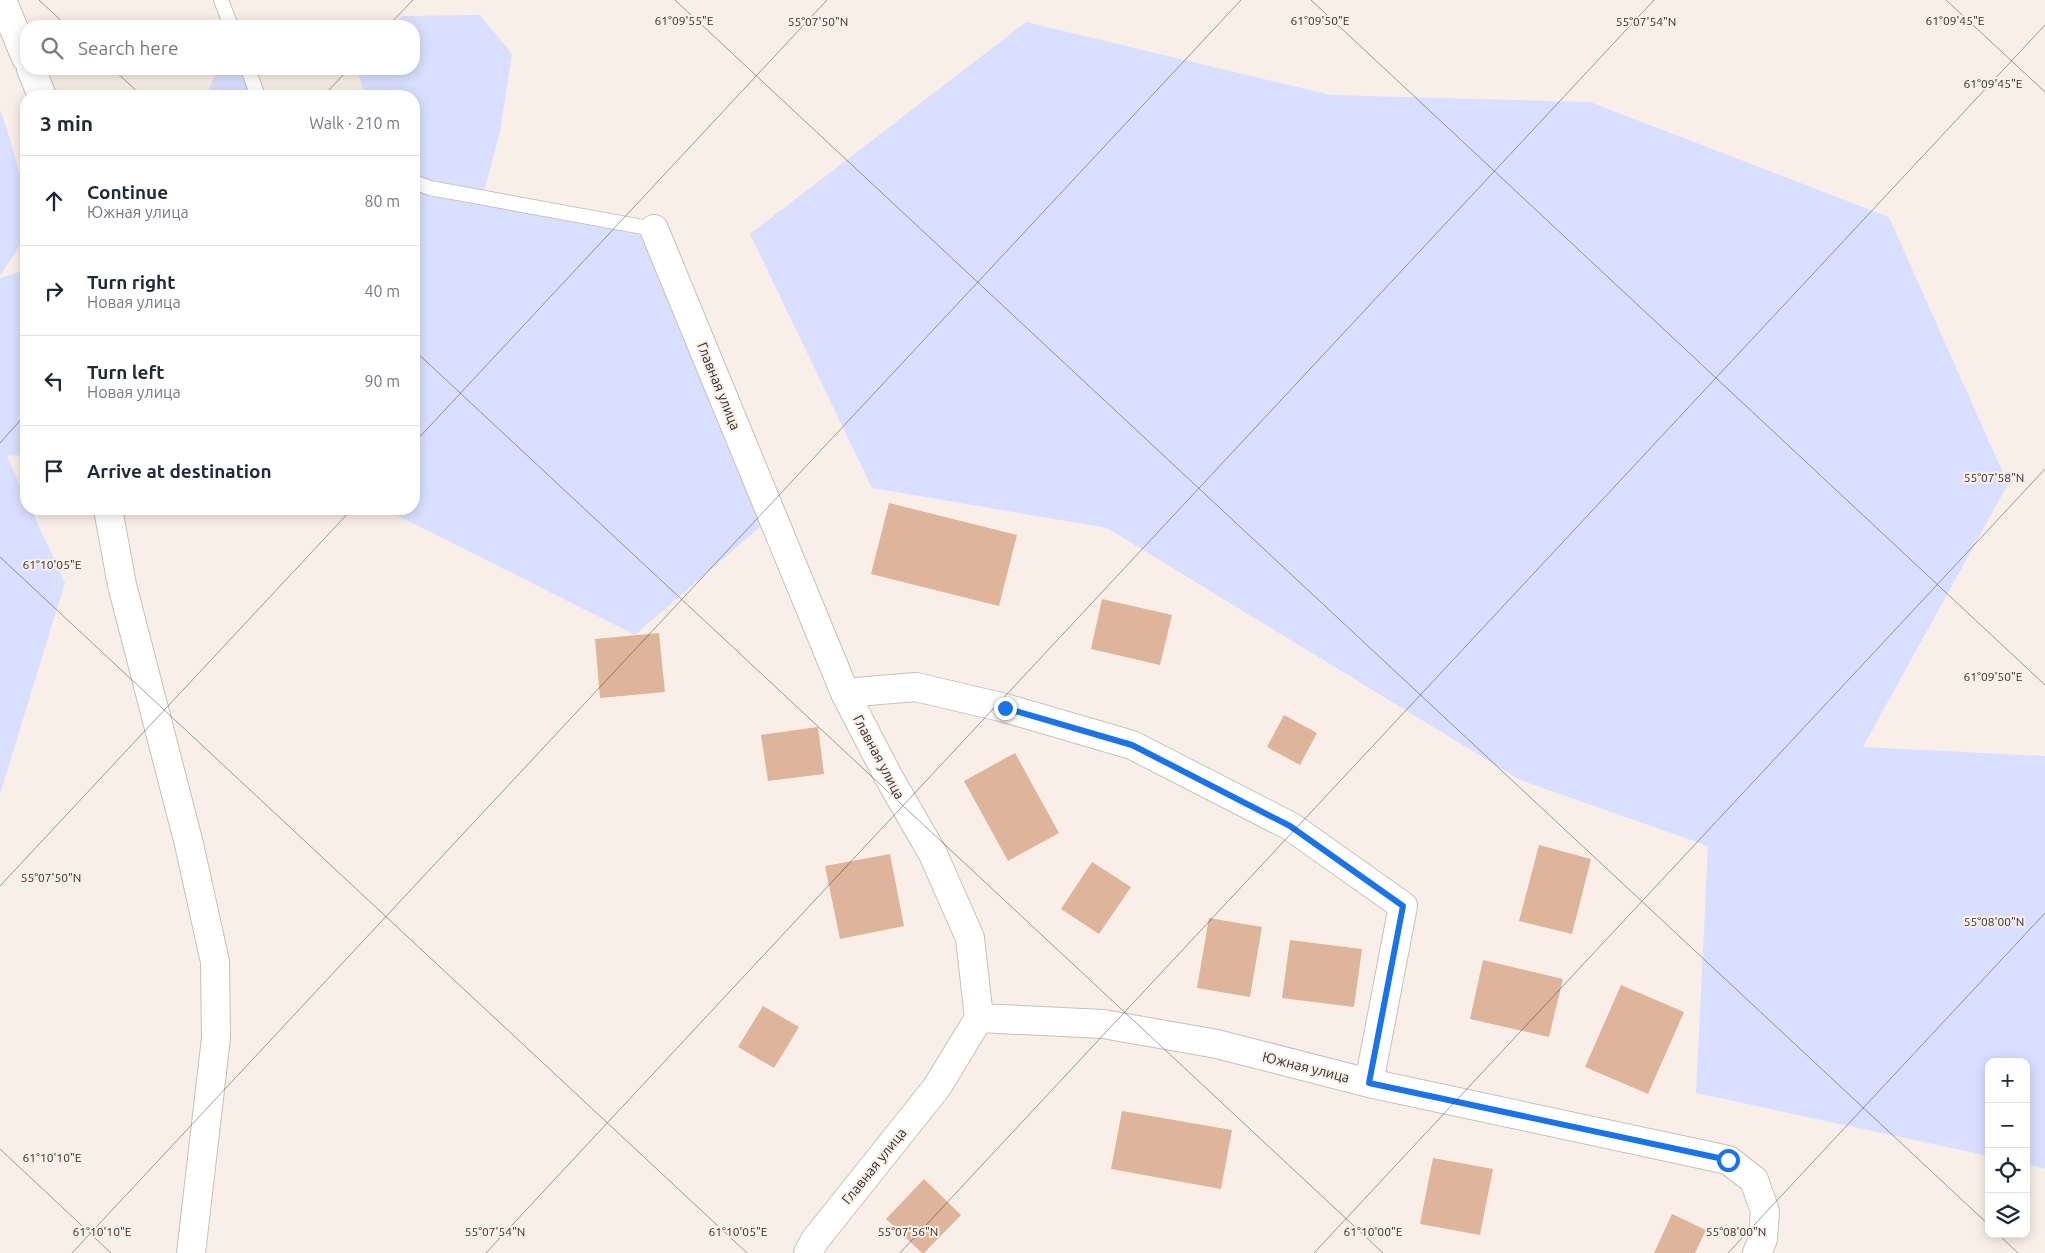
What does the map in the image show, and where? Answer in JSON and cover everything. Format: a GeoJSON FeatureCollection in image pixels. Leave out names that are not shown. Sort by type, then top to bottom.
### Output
{"type":"FeatureCollection","features":[{"type":"Feature","properties":{"kind":"street"},"geometry":{"type":"LineString","coordinates":[[2,0],[20,44]]}},
{"type":"Feature","properties":{"kind":"street"},"geometry":{"type":"LineString","coordinates":[[33,75],[39,90]]}},
{"type":"Feature","properties":{"kind":"street","name":"Главная улица"},"geometry":{"type":"LineString","coordinates":[[654,229],[845,693],[888,776],[933,854],[970,938],[979,1018],[937,1087],[815,1240],[808,1253]]}},
{"type":"Feature","properties":{"kind":"street"},"geometry":{"type":"LineString","coordinates":[[109,515],[122,585],[189,844],[215,962],[216,1038],[191,1253]]}},
{"type":"Feature","properties":{"kind":"street"},"geometry":{"type":"LineString","coordinates":[[845,693],[916,687],[1005,708],[1132,745],[1290,826],[1403,906],[1369,1083]]}},
{"type":"Feature","properties":{"kind":"street","name":"Южная улица"},"geometry":{"type":"LineString","coordinates":[[979,1018],[1102,1024],[1217,1044],[1369,1083],[1728,1160],[1754,1180],[1766,1212],[1762,1240],[1756,1253]]}},
{"type":"Feature","properties":{"kind":"lane"},"geometry":{"type":"LineString","coordinates":[[221,0],[229,20]]}},
{"type":"Feature","properties":{"kind":"lane"},"geometry":{"type":"LineString","coordinates":[[250,75],[256,90]]}},
{"type":"Feature","properties":{"kind":"lane"},"geometry":{"type":"LineString","coordinates":[[420,184],[430,188],[654,229]]}},
{"type":"Feature","properties":{"kind":"shaded area"},"geometry":{"type":"Polygon","coordinates":[[[480,15],[512,54],[500,132],[482,200],[622,216],[667,266],[761,526],[635,635],[396,515],[420,515],[420,90],[364,90],[358,75],[420,75],[420,20],[398,20],[402,16],[480,15]]]}},
{"type":"Feature","properties":{"kind":"shaded area"},"geometry":{"type":"Polygon","coordinates":[[[1026,22],[1331,95],[1590,102],[1889,217],[2008,484],[1863,747],[2045,756],[2045,1169],[2030,1165],[2030,1058],[1985,1058],[1985,1155],[1696,1093],[1708,846],[1520,780],[1107,528],[872,488],[750,234],[1026,22]]]}},
{"type":"Feature","properties":{"kind":"shaded area"},"geometry":{"type":"Polygon","coordinates":[[[215,75],[256,75],[264,90],[209,90],[215,75]]]}},
{"type":"Feature","properties":{"kind":"shaded area"},"geometry":{"type":"Polygon","coordinates":[[[0,110],[20,176],[20,245],[0,276],[0,110]]]}},
{"type":"Feature","properties":{"kind":"shaded area"},"geometry":{"type":"Polygon","coordinates":[[[20,272],[20,455],[7,456],[20,485],[20,515],[34,515],[65,583],[0,794],[0,278],[20,272]]]}},
{"type":"Feature","properties":{"kind":"building"},"geometry":{"type":"Polygon","coordinates":[[[889,503],[1017,535],[999,606],[871,574],[889,503]]]}},
{"type":"Feature","properties":{"kind":"building"},"geometry":{"type":"Polygon","coordinates":[[[1102,599],[1172,615],[1160,665],[1091,649],[1102,599]]]}},
{"type":"Feature","properties":{"kind":"building"},"geometry":{"type":"Polygon","coordinates":[[[659,633],[665,692],[600,698],[595,639],[659,633]]]}},
{"type":"Feature","properties":{"kind":"building"},"geometry":{"type":"Polygon","coordinates":[[[1284,715],[1317,733],[1300,765],[1267,747],[1284,715]]]}},
{"type":"Feature","properties":{"kind":"building"},"geometry":{"type":"Polygon","coordinates":[[[818,727],[824,774],[768,781],[761,735],[818,727]]]}},
{"type":"Feature","properties":{"kind":"building"},"geometry":{"type":"Polygon","coordinates":[[[1015,753],[1059,833],[1008,861],[964,781],[1015,753]]]}},
{"type":"Feature","properties":{"kind":"building"},"geometry":{"type":"Polygon","coordinates":[[[1539,845],[1591,859],[1572,934],[1519,921],[1539,845]]]}},
{"type":"Feature","properties":{"kind":"building"},"geometry":{"type":"Polygon","coordinates":[[[890,854],[904,926],[840,939],[825,866],[890,854]]]}},
{"type":"Feature","properties":{"kind":"building"},"geometry":{"type":"Polygon","coordinates":[[[1092,862],[1131,887],[1099,934],[1061,909],[1092,862]]]}},
{"type":"Feature","properties":{"kind":"building"},"geometry":{"type":"Polygon","coordinates":[[[1209,918],[1262,927],[1250,997],[1197,988],[1209,918]]]}},
{"type":"Feature","properties":{"kind":"building"},"geometry":{"type":"Polygon","coordinates":[[[1290,940],[1362,949],[1354,1007],[1282,998],[1290,940]]]}},
{"type":"Feature","properties":{"kind":"building"},"geometry":{"type":"Polygon","coordinates":[[[1483,960],[1563,979],[1549,1037],[1470,1019],[1483,960]]]}},
{"type":"Feature","properties":{"kind":"building"},"geometry":{"type":"Polygon","coordinates":[[[1621,985],[1684,1012],[1648,1094],[1585,1067],[1621,985]]]}},
{"type":"Feature","properties":{"kind":"building"},"geometry":{"type":"Polygon","coordinates":[[[763,1006],[799,1027],[774,1068],[738,1047],[763,1006]]]}},
{"type":"Feature","properties":{"kind":"building"},"geometry":{"type":"Polygon","coordinates":[[[1122,1111],[1232,1130],[1221,1189],[1111,1169],[1122,1111]]]}},
{"type":"Feature","properties":{"kind":"building"},"geometry":{"type":"Polygon","coordinates":[[[1433,1158],[1493,1169],[1480,1235],[1420,1224],[1433,1158]]]}},
{"type":"Feature","properties":{"kind":"building"},"geometry":{"type":"Polygon","coordinates":[[[924,1179],[961,1215],[922,1253],[886,1219],[924,1179]]]}},
{"type":"Feature","properties":{"kind":"building"},"geometry":{"type":"Polygon","coordinates":[[[1672,1214],[1706,1230],[1695,1253],[1654,1253],[1672,1214]]]}},
{"type":"Feature","properties":{"kind":"route"},"geometry":{"type":"LineString","coordinates":[[1005,708],[1132,745],[1290,826],[1403,906],[1369,1083],[1728,1160]]}}]}
